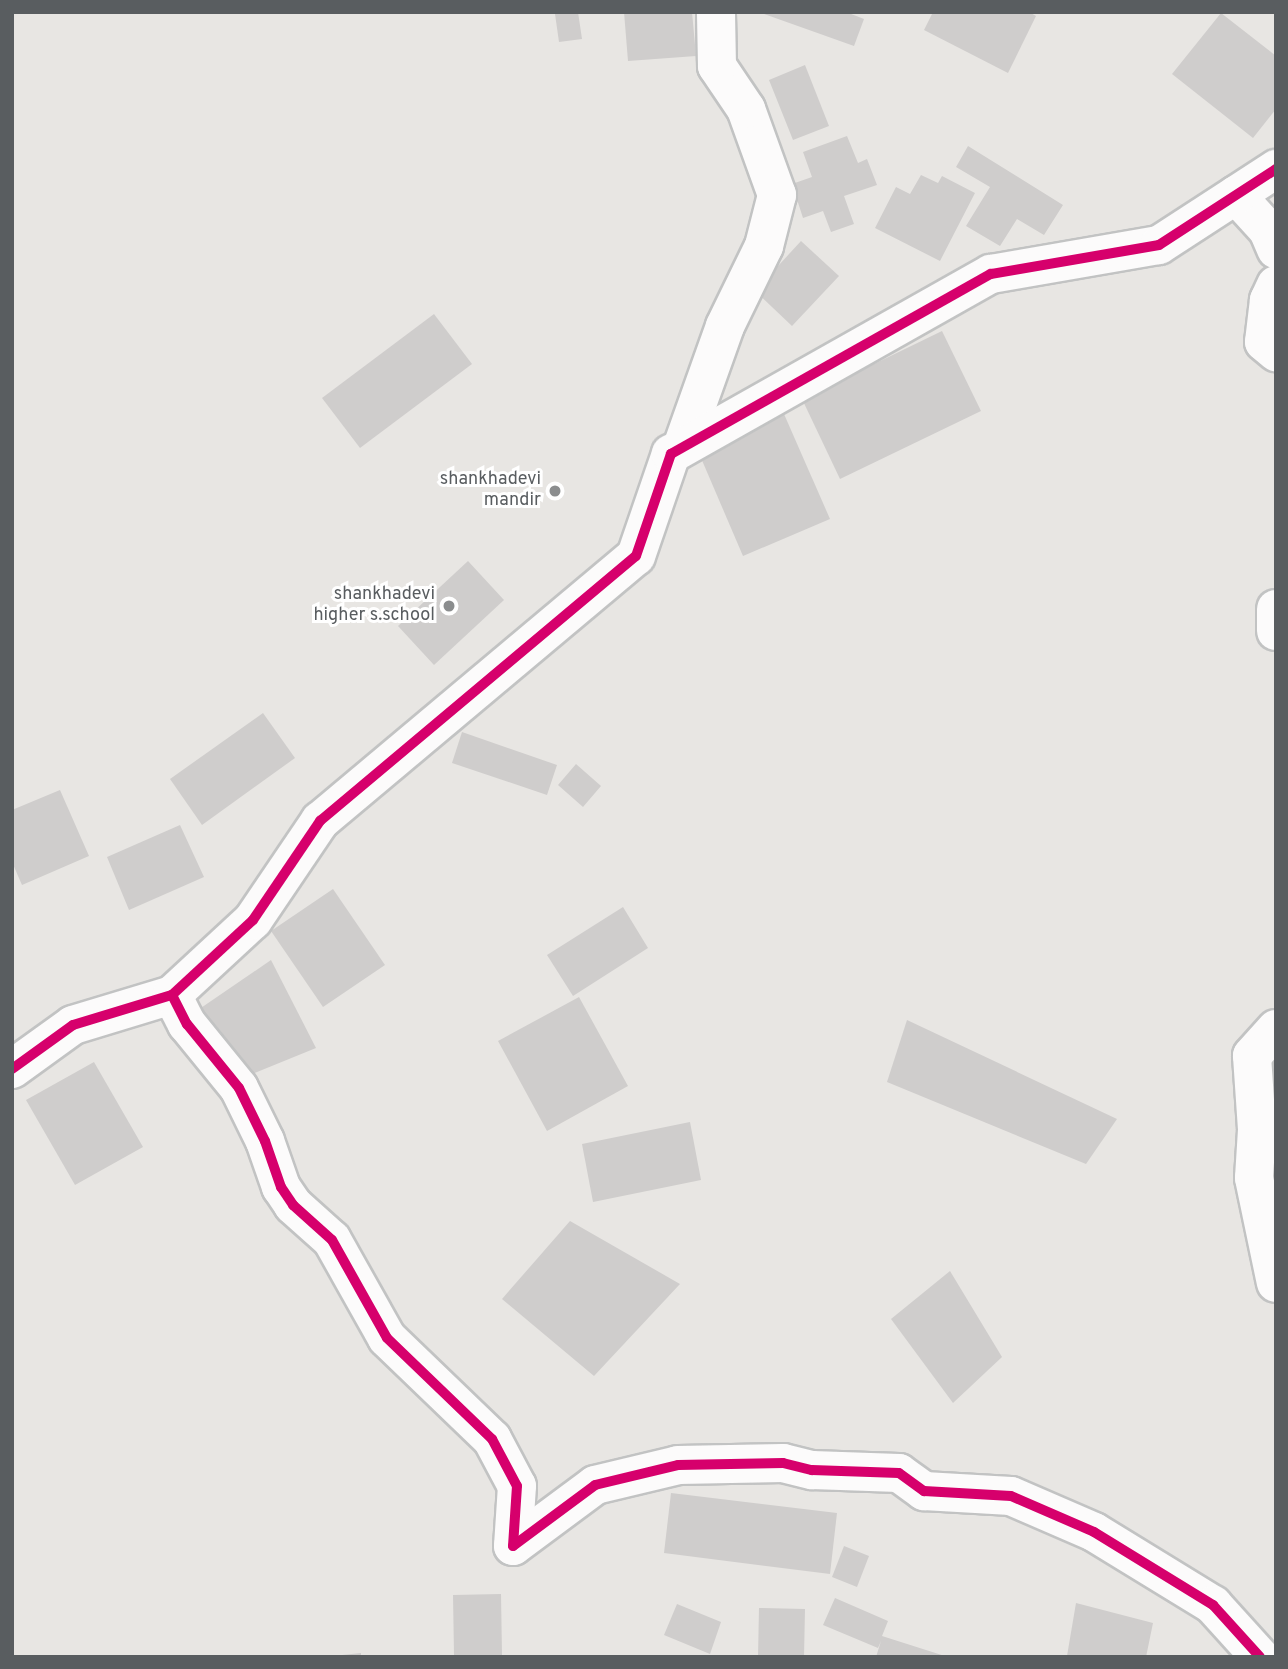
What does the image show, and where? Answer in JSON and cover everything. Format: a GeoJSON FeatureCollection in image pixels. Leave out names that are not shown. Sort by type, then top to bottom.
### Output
{"type":"FeatureCollection","features":[{"type":"Feature","properties":{"kind":"street"},"geometry":{"type":"LineString","coordinates":[[682,447],[725,326],[764,246],[777,195],[746,109],[717,66],[716,12]]}},
{"type":"Feature","properties":{"kind":"street"},"geometry":{"type":"LineString","coordinates":[[12,1069],[73,1025],[172,995],[253,920],[320,821],[636,556],[671,454],[991,274],[1159,245],[1276,169]]}},
{"type":"Feature","properties":{"kind":"street"},"geometry":{"type":"LineString","coordinates":[[1236,195],[1268,230],[1276,249]]}},
{"type":"Feature","properties":{"kind":"street"},"geometry":{"type":"LineString","coordinates":[[1276,285],[1269,300],[1264,342],[1276,352]]}},
{"type":"Feature","properties":{"kind":"street"},"geometry":{"type":"LineString","coordinates":[[1276,608],[1276,631]]}},
{"type":"Feature","properties":{"kind":"street"},"geometry":{"type":"LineString","coordinates":[[172,995],[187,1024],[239,1088],[265,1141],[281,1187],[293,1205],[332,1240],[387,1338],[492,1439],[517,1486],[513,1546],[595,1485],[678,1465],[783,1463],[812,1470],[899,1473],[924,1491],[1011,1496],[1094,1532],[1213,1605],[1260,1657]]}},
{"type":"Feature","properties":{"kind":"street"},"geometry":{"type":"LineString","coordinates":[[1276,1029],[1252,1056],[1257,1130],[1254,1178],[1276,1283]]}},
{"type":"Feature","properties":{"kind":"building"},"geometry":{"type":"Polygon","coordinates":[[[578,12],[582,39],[559,42],[555,14],[578,12]]]}},
{"type":"Feature","properties":{"kind":"building"},"geometry":{"type":"Polygon","coordinates":[[[624,12],[692,12],[696,56],[628,61],[624,12]]]}},
{"type":"Feature","properties":{"kind":"building"},"geometry":{"type":"Polygon","coordinates":[[[846,12],[864,19],[854,46],[761,13],[846,12]]]}},
{"type":"Feature","properties":{"kind":"building"},"geometry":{"type":"Polygon","coordinates":[[[933,12],[1029,12],[1036,16],[1008,73],[924,30],[933,12]]]}},
{"type":"Feature","properties":{"kind":"building"},"geometry":{"type":"Polygon","coordinates":[[[1221,13],[1276,56],[1276,109],[1253,138],[1172,74],[1221,13]]]}},
{"type":"Feature","properties":{"kind":"building"},"geometry":{"type":"Polygon","coordinates":[[[805,65],[829,126],[793,140],[769,80],[805,65]]]}},
{"type":"Feature","properties":{"kind":"building"},"geometry":{"type":"Polygon","coordinates":[[[847,136],[858,163],[867,159],[877,185],[844,196],[854,224],[831,232],[823,211],[803,218],[792,184],[812,177],[803,152],[847,136]]]}},
{"type":"Feature","properties":{"kind":"building"},"geometry":{"type":"Polygon","coordinates":[[[968,146],[1063,205],[1044,235],[1017,219],[1000,246],[966,226],[990,187],[956,167],[968,146]]]}},
{"type":"Feature","properties":{"kind":"building"},"geometry":{"type":"Polygon","coordinates":[[[921,175],[938,183],[942,176],[975,193],[940,261],[875,228],[896,187],[910,194],[921,175]]]}},
{"type":"Feature","properties":{"kind":"building"},"geometry":{"type":"Polygon","coordinates":[[[801,241],[839,276],[792,326],[755,291],[801,241]]]}},
{"type":"Feature","properties":{"kind":"building"},"geometry":{"type":"Polygon","coordinates":[[[434,314],[472,364],[360,448],[322,398],[434,314]]]}},
{"type":"Feature","properties":{"kind":"building"},"geometry":{"type":"Polygon","coordinates":[[[942,331],[981,411],[840,479],[802,399],[942,331]]]}},
{"type":"Feature","properties":{"kind":"building"},"geometry":{"type":"Polygon","coordinates":[[[784,414],[830,519],[743,556],[698,451],[784,414]]]}},
{"type":"Feature","properties":{"kind":"building"},"geometry":{"type":"Polygon","coordinates":[[[468,561],[504,600],[434,665],[398,626],[468,561]]]}},
{"type":"Feature","properties":{"kind":"building"},"geometry":{"type":"Polygon","coordinates":[[[263,713],[295,758],[202,825],[170,779],[263,713]]]}},
{"type":"Feature","properties":{"kind":"building"},"geometry":{"type":"Polygon","coordinates":[[[462,732],[557,765],[547,795],[452,763],[462,732]]]}},
{"type":"Feature","properties":{"kind":"building"},"geometry":{"type":"Polygon","coordinates":[[[576,764],[601,786],[583,807],[558,785],[576,764]]]}},
{"type":"Feature","properties":{"kind":"building"},"geometry":{"type":"Polygon","coordinates":[[[60,790],[89,856],[22,885],[12,862],[12,810],[60,790]]]}},
{"type":"Feature","properties":{"kind":"building"},"geometry":{"type":"Polygon","coordinates":[[[180,825],[204,877],[129,910],[107,857],[180,825]]]}},
{"type":"Feature","properties":{"kind":"building"},"geometry":{"type":"Polygon","coordinates":[[[333,889],[385,965],[323,1007],[271,931],[333,889]]]}},
{"type":"Feature","properties":{"kind":"building"},"geometry":{"type":"Polygon","coordinates":[[[623,907],[648,948],[573,996],[547,955],[623,907]]]}},
{"type":"Feature","properties":{"kind":"building"},"geometry":{"type":"Polygon","coordinates":[[[271,960],[316,1048],[250,1075],[195,1012],[271,960]]]}},
{"type":"Feature","properties":{"kind":"building"},"geometry":{"type":"Polygon","coordinates":[[[579,997],[628,1086],[547,1131],[498,1041],[579,997]]]}},
{"type":"Feature","properties":{"kind":"building"},"geometry":{"type":"Polygon","coordinates":[[[907,1020],[1117,1119],[1086,1164],[887,1082],[907,1020]]]}},
{"type":"Feature","properties":{"kind":"building"},"geometry":{"type":"Polygon","coordinates":[[[94,1062],[143,1147],[75,1185],[26,1100],[94,1062]]]}},
{"type":"Feature","properties":{"kind":"building"},"geometry":{"type":"Polygon","coordinates":[[[690,1122],[701,1180],[593,1202],[582,1144],[690,1122]]]}},
{"type":"Feature","properties":{"kind":"building"},"geometry":{"type":"Polygon","coordinates":[[[570,1221],[680,1284],[594,1376],[502,1299],[570,1221]]]}},
{"type":"Feature","properties":{"kind":"building"},"geometry":{"type":"Polygon","coordinates":[[[950,1271],[1002,1357],[953,1403],[891,1319],[950,1271]]]}},
{"type":"Feature","properties":{"kind":"building"},"geometry":{"type":"Polygon","coordinates":[[[671,1493],[837,1513],[830,1574],[664,1553],[671,1493]]]}},
{"type":"Feature","properties":{"kind":"building"},"geometry":{"type":"Polygon","coordinates":[[[844,1546],[869,1556],[857,1587],[832,1577],[844,1546]]]}},
{"type":"Feature","properties":{"kind":"building"},"geometry":{"type":"Polygon","coordinates":[[[501,1594],[502,1655],[454,1655],[453,1595],[501,1594]]]}},
{"type":"Feature","properties":{"kind":"building"},"geometry":{"type":"Polygon","coordinates":[[[835,1598],[888,1621],[882,1636],[948,1657],[876,1657],[881,1641],[878,1648],[823,1625],[835,1598]]]}},
{"type":"Feature","properties":{"kind":"building"},"geometry":{"type":"Polygon","coordinates":[[[1076,1603],[1153,1623],[1146,1657],[1067,1656],[1076,1603]]]}},
{"type":"Feature","properties":{"kind":"building"},"geometry":{"type":"Polygon","coordinates":[[[677,1604],[721,1622],[710,1654],[664,1635],[677,1604]]]}},
{"type":"Feature","properties":{"kind":"building"},"geometry":{"type":"Polygon","coordinates":[[[759,1608],[805,1609],[804,1657],[758,1657],[759,1608]]]}},
{"type":"Feature","properties":{"kind":"building"},"geometry":{"type":"Polygon","coordinates":[[[361,1653],[361,1657],[342,1655],[361,1653]]]}},
{"type":"Feature","properties":{"kind":"cycle path"},"geometry":{"type":"LineString","coordinates":[[12,1069],[73,1025],[172,995],[253,920],[320,821],[636,556],[671,454],[991,274],[1159,245],[1276,169]]}},
{"type":"Feature","properties":{"kind":"cycle path"},"geometry":{"type":"LineString","coordinates":[[172,995],[187,1024],[239,1088],[265,1141],[281,1187],[293,1205],[332,1240],[387,1338],[492,1439],[517,1486],[513,1546],[595,1485],[678,1465],[783,1463],[812,1470],[899,1473],[924,1491],[1011,1496],[1094,1532],[1213,1605],[1260,1657]]}},
{"type":"Feature","properties":{"kind":"place","name":"shankhadevi mandir"},"geometry":{"type":"Point","coordinates":[555,491]}},
{"type":"Feature","properties":{"kind":"place","name":"shankhadevi higher s.school"},"geometry":{"type":"Point","coordinates":[449,606]}}]}
